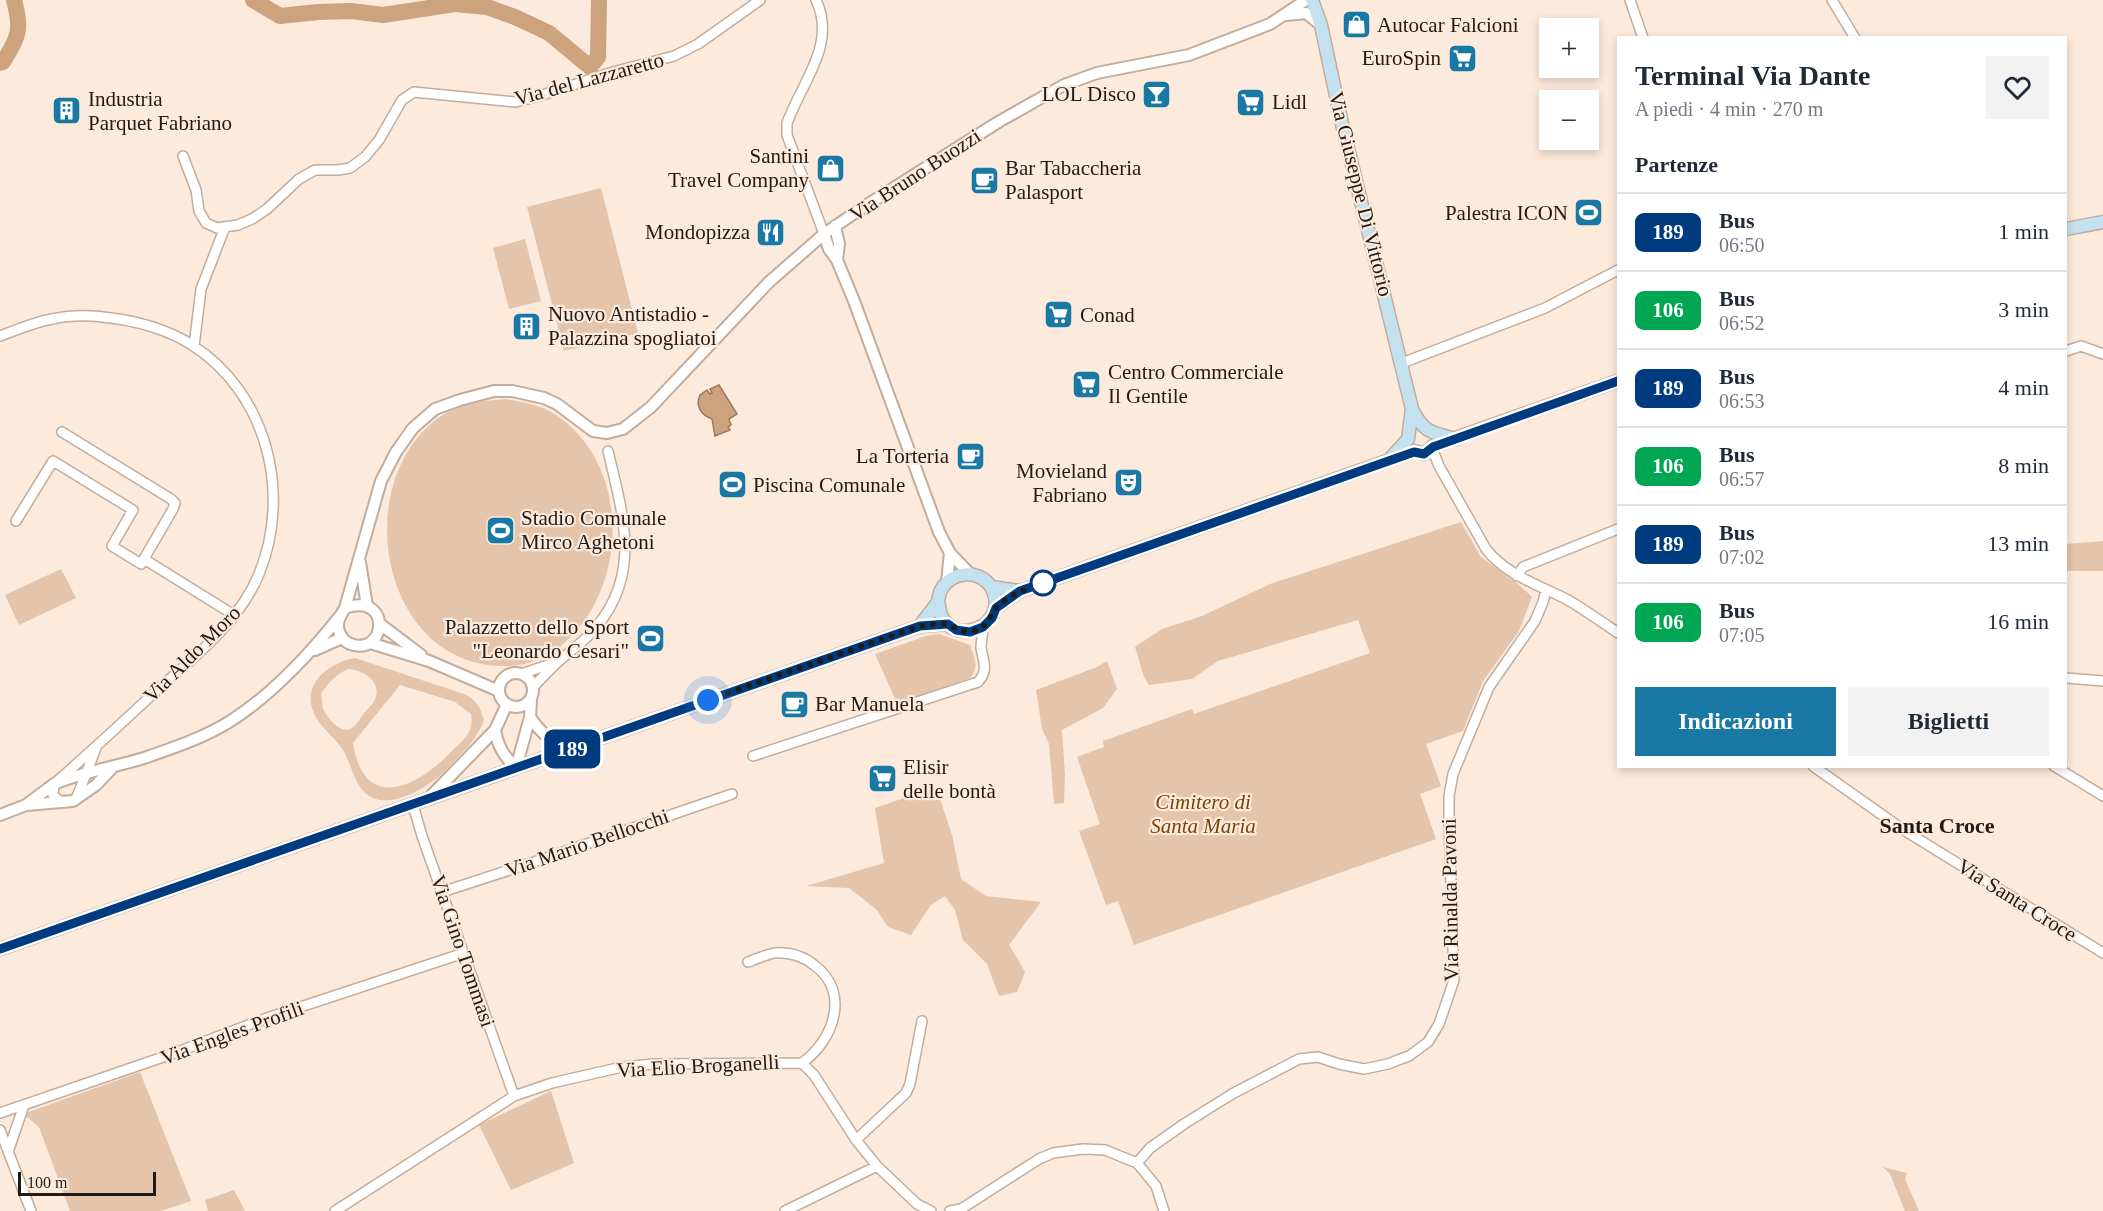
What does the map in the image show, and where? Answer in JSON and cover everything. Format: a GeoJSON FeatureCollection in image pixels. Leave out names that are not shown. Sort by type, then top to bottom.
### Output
{"type":"FeatureCollection","features":[{"type":"Feature","properties":{"kind":"main road","name":"Via Giuseppe Di Vittorio"},"geometry":{"type":"LineString","coordinates":[[1312,0],[1320,25],[1412,409],[1418,421],[1428,431]]}},
{"type":"Feature","properties":{"kind":"main road","name":"Via Giuseppe Di Vittorio"},"geometry":{"type":"LineString","coordinates":[[1320,0],[1320,25]]}},
{"type":"Feature","properties":{"kind":"main road"},"geometry":{"type":"LineString","coordinates":[[2067,229],[2103,222]]}},
{"type":"Feature","properties":{"kind":"main road"},"geometry":{"type":"LineString","coordinates":[[996,608],[1020,591],[1617,381]]}},
{"type":"Feature","properties":{"kind":"main road","name":"Via Giuseppe Di Vittorio"},"geometry":{"type":"LineString","coordinates":[[1408,437],[1412,409]]}},
{"type":"Feature","properties":{"kind":"main road"},"geometry":{"type":"LineString","coordinates":[[1386,461],[1416,428],[1457,439]]}},
{"type":"Feature","properties":{"kind":"main road"},"geometry":{"type":"LineString","coordinates":[[1426,450],[1428,431]]}},
{"type":"Feature","properties":{"kind":"main road"},"geometry":{"type":"LineString","coordinates":[[1408,437],[1408,444],[1426,450]]}},
{"type":"Feature","properties":{"kind":"main road"},"geometry":{"type":"LineString","coordinates":[[920,626],[938,602],[941,590],[947,582],[958,575],[970,574],[981,577],[992,587],[996,596],[996,608],[992,618],[983,627],[970,632],[956,630],[948,624],[942,616],[938,602]]}},
{"type":"Feature","properties":{"kind":"main road"},"geometry":{"type":"LineString","coordinates":[[992,587],[1020,591]]}},
{"type":"Feature","properties":{"kind":"main road"},"geometry":{"type":"LineString","coordinates":[[0,949],[920,626],[948,624]]}},
{"type":"Feature","properties":{"kind":"street","name":"Via del Lazzaretto"},"geometry":{"type":"LineString","coordinates":[[225,227],[252,219],[267,209],[299,179],[315,170],[350,168],[365,157],[379,140],[402,100],[414,92],[516,102],[674,56],[698,44],[760,0]]}},
{"type":"Feature","properties":{"kind":"street"},"geometry":{"type":"LineString","coordinates":[[816,0],[822,18],[824,35],[813,66],[787,123],[787,135],[829,249],[837,260],[939,532],[950,553],[970,574]]}},
{"type":"Feature","properties":{"kind":"street"},"geometry":{"type":"LineString","coordinates":[[1283,16],[1293,0]]}},
{"type":"Feature","properties":{"kind":"street","name":"Via Bruno Buozzi"},"geometry":{"type":"LineString","coordinates":[[360,559],[381,481],[396,452],[413,428],[435,409],[494,391],[512,391],[544,398],[572,414],[593,431],[607,433],[623,429],[651,407],[769,282],[824,234],[982,132],[1064,85],[1097,73],[1189,55],[1270,24],[1306,0]]}},
{"type":"Feature","properties":{"kind":"street"},"geometry":{"type":"LineString","coordinates":[[1630,0],[1643,36]]}},
{"type":"Feature","properties":{"kind":"street"},"geometry":{"type":"LineString","coordinates":[[1832,0],[1854,36]]}},
{"type":"Feature","properties":{"kind":"street","name":"Via Bruno Buozzi"},"geometry":{"type":"LineString","coordinates":[[1283,16],[1306,13],[1320,25]]}},
{"type":"Feature","properties":{"kind":"street"},"geometry":{"type":"LineString","coordinates":[[183,156],[206,223],[217,228],[225,227],[201,289],[194,346]]}},
{"type":"Feature","properties":{"kind":"street"},"geometry":{"type":"LineString","coordinates":[[836,226],[839,244],[837,260]]}},
{"type":"Feature","properties":{"kind":"street"},"geometry":{"type":"LineString","coordinates":[[1402,363],[1545,308],[1617,271]]}},
{"type":"Feature","properties":{"kind":"street","name":"Via Aldo Moro"},"geometry":{"type":"LineString","coordinates":[[0,336],[51,319],[110,317],[141,324],[179,337],[194,346],[223,371],[246,401],[262,432],[271,463],[274,492],[270,545],[259,575],[245,602],[195,656],[54,784]]}},
{"type":"Feature","properties":{"kind":"street"},"geometry":{"type":"LineString","coordinates":[[2067,351],[2080,346],[2103,354]]}},
{"type":"Feature","properties":{"kind":"street"},"geometry":{"type":"LineString","coordinates":[[16,521],[53,461],[133,510],[112,546],[141,564],[173,509],[174,503],[171,499],[62,432]]}},
{"type":"Feature","properties":{"kind":"street"},"geometry":{"type":"LineString","coordinates":[[1426,450],[1494,560],[1517,576],[1569,601],[1617,632]]}},
{"type":"Feature","properties":{"kind":"street"},"geometry":{"type":"LineString","coordinates":[[495,730],[497,742],[504,756],[516,768],[530,717],[533,687],[588,637],[609,608],[623,574],[626,533],[608,451]]}},
{"type":"Feature","properties":{"kind":"street"},"geometry":{"type":"LineString","coordinates":[[1517,576],[1523,567],[1617,530]]}},
{"type":"Feature","properties":{"kind":"street"},"geometry":{"type":"LineString","coordinates":[[947,582],[950,553]]}},
{"type":"Feature","properties":{"kind":"street"},"geometry":{"type":"LineString","coordinates":[[144,559],[234,615]]}},
{"type":"Feature","properties":{"kind":"street"},"geometry":{"type":"LineString","coordinates":[[360,559],[368,606],[377,615],[380,624],[378,633],[370,643]]}},
{"type":"Feature","properties":{"kind":"street"},"geometry":{"type":"LineString","coordinates":[[360,559],[338,628],[342,638],[357,646],[370,643],[429,661],[499,691]]}},
{"type":"Feature","properties":{"kind":"street","name":"Via Rinalda Pavoni"},"geometry":{"type":"LineString","coordinates":[[1137,1163],[1150,1148],[1184,1124],[1232,1094],[1299,1059],[1318,1057],[1364,1069],[1388,1064],[1409,1056],[1428,1042],[1440,1024],[1454,980],[1449,819],[1449,796],[1453,774],[1489,687],[1535,621],[1546,590]]}},
{"type":"Feature","properties":{"kind":"street"},"geometry":{"type":"LineString","coordinates":[[0,815],[26,805],[54,784],[198,738],[230,722],[262,698],[312,651],[343,612],[355,604],[368,606]]}},
{"type":"Feature","properties":{"kind":"street"},"geometry":{"type":"LineString","coordinates":[[380,624],[429,661]]}},
{"type":"Feature","properties":{"kind":"street"},"geometry":{"type":"LineString","coordinates":[[753,756],[978,681],[985,670],[981,647],[983,627]]}},
{"type":"Feature","properties":{"kind":"street"},"geometry":{"type":"LineString","coordinates":[[970,632],[981,647]]}},
{"type":"Feature","properties":{"kind":"street"},"geometry":{"type":"LineString","coordinates":[[312,651],[342,638]]}},
{"type":"Feature","properties":{"kind":"street"},"geometry":{"type":"LineString","coordinates":[[469,678],[504,678],[512,673],[521,674],[557,663]]}},
{"type":"Feature","properties":{"kind":"street"},"geometry":{"type":"LineString","coordinates":[[521,674],[529,679],[533,687]]}},
{"type":"Feature","properties":{"kind":"street"},"geometry":{"type":"LineString","coordinates":[[504,678],[499,691],[507,704],[517,707],[531,699]]}},
{"type":"Feature","properties":{"kind":"street"},"geometry":{"type":"LineString","coordinates":[[2067,678],[2103,681]]}},
{"type":"Feature","properties":{"kind":"street"},"geometry":{"type":"LineString","coordinates":[[428,800],[495,730],[507,704]]}},
{"type":"Feature","properties":{"kind":"street"},"geometry":{"type":"LineString","coordinates":[[530,717],[541,732],[553,742],[572,749]]}},
{"type":"Feature","properties":{"kind":"street","name":"Via Aldo Moro"},"geometry":{"type":"LineString","coordinates":[[77,796],[97,746]]}},
{"type":"Feature","properties":{"kind":"street"},"geometry":{"type":"LineString","coordinates":[[26,805],[73,801],[77,796],[96,785],[113,767]]}},
{"type":"Feature","properties":{"kind":"street","name":"Via Santa Croce"},"geometry":{"type":"LineString","coordinates":[[1816,768],[1902,829],[2103,953]]}},
{"type":"Feature","properties":{"kind":"street"},"geometry":{"type":"LineString","coordinates":[[2057,768],[2103,796]]}},
{"type":"Feature","properties":{"kind":"street"},"geometry":{"type":"LineString","coordinates":[[54,784],[53,795],[64,802]]}},
{"type":"Feature","properties":{"kind":"street","name":"Via Mario Bellocchi"},"geometry":{"type":"LineString","coordinates":[[442,892],[732,794]]}},
{"type":"Feature","properties":{"kind":"street","name":"Via Gino Tommasi"},"geometry":{"type":"LineString","coordinates":[[413,805],[514,1096]]}},
{"type":"Feature","properties":{"kind":"street","name":"Via Engles Profili"},"geometry":{"type":"LineString","coordinates":[[0,1113],[172,1054],[264,1019],[464,953]]}},
{"type":"Feature","properties":{"kind":"street","name":"Via Elio Broganelli"},"geometry":{"type":"LineString","coordinates":[[335,1211],[514,1096],[552,1083],[622,1067],[654,1064],[802,1063],[812,1056],[825,1039],[834,1018],[836,1001],[831,985],[822,970],[804,958],[774,953],[748,962]]}},
{"type":"Feature","properties":{"kind":"street"},"geometry":{"type":"LineString","coordinates":[[856,1140],[906,1093],[910,1084],[922,1020]]}},
{"type":"Feature","properties":{"kind":"street"},"geometry":{"type":"LineString","coordinates":[[802,1063],[814,1075],[856,1140],[877,1166],[917,1204],[931,1211]]}},
{"type":"Feature","properties":{"kind":"street"},"geometry":{"type":"LineString","coordinates":[[8,1152],[24,1105]]}},
{"type":"Feature","properties":{"kind":"street"},"geometry":{"type":"LineString","coordinates":[[0,1130],[31,1211]]}},
{"type":"Feature","properties":{"kind":"street"},"geometry":{"type":"LineString","coordinates":[[950,1211],[961,1209],[1053,1153],[1083,1149],[1105,1150],[1137,1163],[1155,1186],[1164,1211]]}},
{"type":"Feature","properties":{"kind":"street"},"geometry":{"type":"LineString","coordinates":[[785,1211],[877,1166]]}},
{"type":"Feature","properties":{"kind":"green space"},"geometry":{"type":"Polygon","coordinates":[[[601,188],[638,333],[564,351],[527,207],[601,188]]]}},
{"type":"Feature","properties":{"kind":"green space"},"geometry":{"type":"Polygon","coordinates":[[[525,239],[541,301],[509,309],[493,248],[525,239]]]}},
{"type":"Feature","properties":{"kind":"green space","name":"Stadio Comunale Mirco Aghetoni"},"geometry":{"type":"Polygon","coordinates":[[[505,399],[532,404],[556,415],[581,437],[598,465],[609,495],[613,528],[610,561],[600,593],[584,621],[562,645],[549,654],[534,661],[512,666],[463,658],[430,638],[406,607],[392,570],[387,530],[392,489],[407,452],[433,422],[467,405],[505,399]]]}},
{"type":"Feature","properties":{"kind":"green space","name":"Cimitero di Santa Maria"},"geometry":{"type":"Polygon","coordinates":[[[1461,522],[1481,557],[1532,597],[1519,631],[1483,681],[1463,731],[1426,744],[1441,786],[1420,794],[1436,839],[1134,945],[1118,901],[1106,905],[1079,831],[1100,824],[1077,757],[1104,747],[1103,741],[1192,709],[1194,714],[1370,653],[1358,620],[1218,661],[1192,679],[1149,685],[1144,677],[1135,647],[1162,629],[1202,616],[1270,584],[1461,522]]]}},
{"type":"Feature","properties":{"kind":"green space"},"geometry":{"type":"Polygon","coordinates":[[[2103,541],[2103,571],[2067,571],[2067,544],[2103,541]]]}},
{"type":"Feature","properties":{"kind":"green space"},"geometry":{"type":"Polygon","coordinates":[[[61,569],[76,598],[19,625],[5,595],[61,569]]]}},
{"type":"Feature","properties":{"kind":"green space"},"geometry":{"type":"Polygon","coordinates":[[[939,634],[970,645],[975,662],[973,674],[970,678],[897,703],[875,654],[926,636],[939,634]]]}},
{"type":"Feature","properties":{"kind":"green space"},"geometry":{"type":"Polygon","coordinates":[[[355,658],[464,694],[475,701],[479,708],[484,720],[481,727],[464,751],[440,775],[419,790],[393,800],[381,800],[370,796],[358,783],[341,747],[315,716],[311,701],[315,683],[321,675],[346,660],[355,658]],[[348,669],[332,680],[321,694],[323,709],[328,716],[334,724],[347,730],[355,726],[373,703],[377,690],[367,675],[348,669]],[[400,685],[353,743],[359,765],[368,779],[380,786],[393,787],[407,784],[422,776],[463,740],[469,732],[472,721],[471,714],[455,702],[400,685]]]}},
{"type":"Feature","properties":{"kind":"green space"},"geometry":{"type":"Polygon","coordinates":[[[1107,661],[1117,689],[1103,708],[1062,730],[1064,803],[1054,804],[1049,744],[1042,729],[1036,690],[1107,661]]]}},
{"type":"Feature","properties":{"kind":"green space"},"geometry":{"type":"Polygon","coordinates":[[[936,787],[952,835],[961,879],[986,896],[1041,902],[1009,945],[1025,972],[1017,992],[999,996],[987,964],[963,940],[955,910],[945,896],[931,905],[911,935],[888,927],[877,910],[849,888],[806,886],[884,863],[875,808],[936,787]]]}},
{"type":"Feature","properties":{"kind":"green space"},"geometry":{"type":"Polygon","coordinates":[[[140,1072],[191,1201],[161,1211],[70,1211],[39,1127],[23,1114],[140,1072]]]}},
{"type":"Feature","properties":{"kind":"green space"},"geometry":{"type":"Polygon","coordinates":[[[551,1091],[574,1163],[511,1190],[479,1125],[551,1091]]]}},
{"type":"Feature","properties":{"kind":"green space"},"geometry":{"type":"Polygon","coordinates":[[[1883,1167],[1907,1173],[1905,1179],[1919,1211],[1905,1211],[1890,1174],[1883,1167]]]}},
{"type":"Feature","properties":{"kind":"green space"},"geometry":{"type":"Polygon","coordinates":[[[234,1190],[245,1211],[208,1211],[205,1200],[234,1190]]]}},
{"type":"Feature","properties":{"kind":"shaded area"},"geometry":{"type":"Polygon","coordinates":[[[719,385],[737,414],[729,419],[730,430],[715,436],[712,419],[702,413],[698,403],[700,395],[707,390],[710,394],[712,393],[710,389],[719,385]]]}},
{"type":"Feature","properties":{"kind":"waterway"},"geometry":{"type":"LineString","coordinates":[[0,63],[3,62],[18,32],[14,0]]}},
{"type":"Feature","properties":{"kind":"waterway"},"geometry":{"type":"LineString","coordinates":[[253,0],[280,16],[351,11],[383,15],[455,4],[487,7],[549,33],[590,67],[598,57],[599,0]]}},
{"type":"Feature","properties":{"kind":"bus line","name":"189"},"geometry":{"type":"LineString","coordinates":[[0,949],[920,626],[948,624],[956,630],[970,632],[983,627],[992,618],[996,608],[1020,591],[1414,452],[1424,454],[1433,447],[1617,381]]}},
{"type":"Feature","properties":{"kind":"place","name":"Autocar Falcioni"},"geometry":{"type":"Point","coordinates":[1356,25]}},
{"type":"Feature","properties":{"kind":"place","name":"EuroSpin"},"geometry":{"type":"Point","coordinates":[1462,58]}},
{"type":"Feature","properties":{"kind":"place","name":"LOL Disco"},"geometry":{"type":"Point","coordinates":[1157,94]}},
{"type":"Feature","properties":{"kind":"place","name":"Lidl"},"geometry":{"type":"Point","coordinates":[1251,102]}},
{"type":"Feature","properties":{"kind":"place","name":"Industria Parquet Fabriano"},"geometry":{"type":"Point","coordinates":[67,111]}},
{"type":"Feature","properties":{"kind":"place","name":"Santini Travel Company"},"geometry":{"type":"Point","coordinates":[830,168]}},
{"type":"Feature","properties":{"kind":"place","name":"Bar Tabaccheria Palasport"},"geometry":{"type":"Point","coordinates":[984,180]}},
{"type":"Feature","properties":{"kind":"place","name":"Palestra ICON"},"geometry":{"type":"Point","coordinates":[1589,213]}},
{"type":"Feature","properties":{"kind":"place","name":"Mondopizza"},"geometry":{"type":"Point","coordinates":[771,232]}},
{"type":"Feature","properties":{"kind":"place","name":"Conad"},"geometry":{"type":"Point","coordinates":[1059,315]}},
{"type":"Feature","properties":{"kind":"place","name":"Nuovo Antistadio - Palazzina spogliatoi"},"geometry":{"type":"Point","coordinates":[527,326]}},
{"type":"Feature","properties":{"kind":"place","name":"Centro Commerciale Il Gentile"},"geometry":{"type":"Point","coordinates":[1087,384]}},
{"type":"Feature","properties":{"kind":"place","name":"La Torteria"},"geometry":{"type":"Point","coordinates":[970,456]}},
{"type":"Feature","properties":{"kind":"place","name":"Movieland Fabriano"},"geometry":{"type":"Point","coordinates":[1128,483]}},
{"type":"Feature","properties":{"kind":"place","name":"Piscina Comunale"},"geometry":{"type":"Point","coordinates":[732,485]}},
{"type":"Feature","properties":{"kind":"place","name":"Stadio Comunale Mirco Aghetoni"},"geometry":{"type":"Point","coordinates":[500,530]}},
{"type":"Feature","properties":{"kind":"place","name":"Palazzetto dello Sport \"Leonardo Cesari\""},"geometry":{"type":"Point","coordinates":[650,639]}},
{"type":"Feature","properties":{"kind":"place","name":"Bar Manuela"},"geometry":{"type":"Point","coordinates":[794,704]}},
{"type":"Feature","properties":{"kind":"place","name":"Elisir delle bontà"},"geometry":{"type":"Point","coordinates":[882,779]}},
{"type":"Feature","properties":{"kind":"district","name":"Santa Croce"},"geometry":{"type":"Point","coordinates":[1937,825]}},
{"type":"Feature","properties":{"kind":"route"},"geometry":{"type":"LineString","coordinates":[[708,700],[920,626],[948,624],[956,630],[970,632],[983,627],[992,618],[996,608],[1020,591],[1043,583]]}}]}
